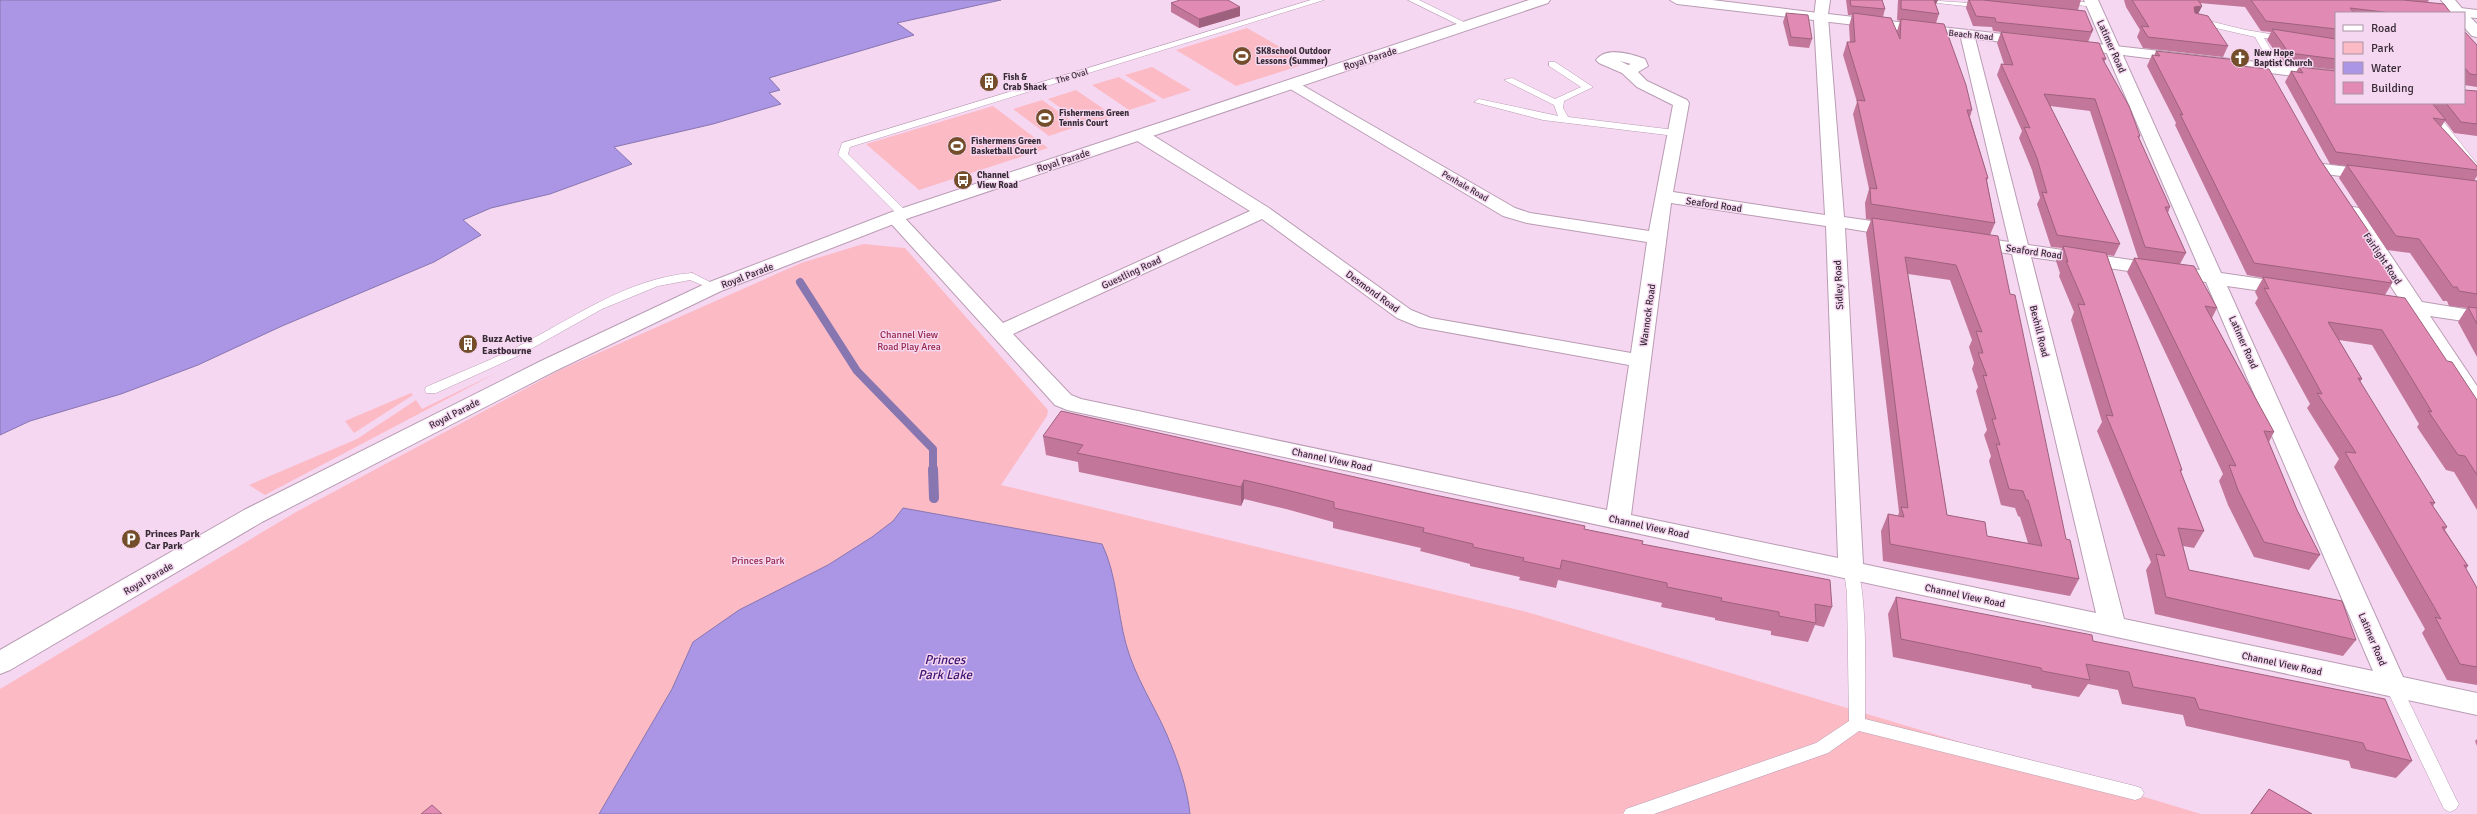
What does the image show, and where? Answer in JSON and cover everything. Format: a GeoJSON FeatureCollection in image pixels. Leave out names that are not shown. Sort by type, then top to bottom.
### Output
{"type":"FeatureCollection","features":[{"type":"Feature","properties":{"kind":"street","name":"Royal Parade"},"geometry":{"type":"LineString","coordinates":[[0,663],[253,516],[548,366],[714,287],[899,216],[1543,0]]}},
{"type":"Feature","properties":{"kind":"street","name":"Beach Road"},"geometry":{"type":"LineString","coordinates":[[1677,0],[1822,8],[1967,34],[2044,42]]}},
{"type":"Feature","properties":{"kind":"street"},"geometry":{"type":"LineString","coordinates":[[2448,0],[2458,12]]}},
{"type":"Feature","properties":{"kind":"street"},"geometry":{"type":"LineString","coordinates":[[2403,5],[2447,12]]}},
{"type":"Feature","properties":{"kind":"street","name":"Sidley Road"},"geometry":{"type":"LineString","coordinates":[[1822,8],[1835,221],[1851,571]]}},
{"type":"Feature","properties":{"kind":"street","name":"Latimer Road"},"geometry":{"type":"LineString","coordinates":[[2094,10],[2216,278],[2393,686]]}},
{"type":"Feature","properties":{"kind":"street"},"geometry":{"type":"LineString","coordinates":[[2465,14],[2477,14]]}},
{"type":"Feature","properties":{"kind":"street"},"geometry":{"type":"LineString","coordinates":[[2465,20],[2477,33]]}},
{"type":"Feature","properties":{"kind":"street","name":"Bexhill Road"},"geometry":{"type":"LineString","coordinates":[[1967,34],[2113,627]]}},
{"type":"Feature","properties":{"kind":"street"},"geometry":{"type":"LineString","coordinates":[[2059,44],[2113,49],[2335,76]]}},
{"type":"Feature","properties":{"kind":"street"},"geometry":{"type":"LineString","coordinates":[[2273,69],[2279,89]]}},
{"type":"Feature","properties":{"kind":"street","name":"Wannock Road"},"geometry":{"type":"LineString","coordinates":[[1618,520],[1663,196],[1681,104],[1642,84],[1627,70]]}},
{"type":"Feature","properties":{"kind":"street","name":"Penhale Road"},"geometry":{"type":"LineString","coordinates":[[1290,84],[1509,212],[1526,218],[1658,238]]}},
{"type":"Feature","properties":{"kind":"street","name":"Desmond Road"},"geometry":{"type":"LineString","coordinates":[[1140,135],[1263,212],[1404,314],[1426,323],[1641,361]]}},
{"type":"Feature","properties":{"kind":"street","name":"Fairlight Road"},"geometry":{"type":"LineString","coordinates":[[2392,178],[2320,162],[2416,307],[2477,403]]}},
{"type":"Feature","properties":{"kind":"street","name":"Seaford Road"},"geometry":{"type":"LineString","coordinates":[[1663,196],[1920,234]]}},
{"type":"Feature","properties":{"kind":"street","name":"Guestling Road"},"geometry":{"type":"LineString","coordinates":[[1000,332],[1263,212]]}},
{"type":"Feature","properties":{"kind":"street","name":"Channel View Road"},"geometry":{"type":"LineString","coordinates":[[899,216],[1000,332],[1063,400],[1075,405],[2477,704]]}},
{"type":"Feature","properties":{"kind":"street","name":"Seaford Road"},"geometry":{"type":"LineString","coordinates":[[1951,239],[2306,291]]}},
{"type":"Feature","properties":{"kind":"street"},"geometry":{"type":"LineString","coordinates":[[2361,299],[2477,317]]}},
{"type":"Feature","properties":{"kind":"lane","name":"The Oval"},"geometry":{"type":"LineString","coordinates":[[899,216],[843,154],[845,145],[1320,0]]}},
{"type":"Feature","properties":{"kind":"lane"},"geometry":{"type":"LineString","coordinates":[[1412,0],[1466,25]]}},
{"type":"Feature","properties":{"kind":"lane"},"geometry":{"type":"LineString","coordinates":[[1928,0],[1990,7]]}},
{"type":"Feature","properties":{"kind":"lane"},"geometry":{"type":"LineString","coordinates":[[2053,0],[2094,10]]}},
{"type":"Feature","properties":{"kind":"lane"},"geometry":{"type":"LineString","coordinates":[[2194,20],[2258,35],[2286,39]]}},
{"type":"Feature","properties":{"kind":"lane"},"geometry":{"type":"LineString","coordinates":[[2258,35],[2273,69]]}},
{"type":"Feature","properties":{"kind":"lane"},"geometry":{"type":"LineString","coordinates":[[1552,64],[1588,87],[1559,100],[1558,108],[1565,120]]}},
{"type":"Feature","properties":{"kind":"lane"},"geometry":{"type":"LineString","coordinates":[[1509,80],[1559,104]]}},
{"type":"Feature","properties":{"kind":"lane"},"geometry":{"type":"LineString","coordinates":[[1479,102],[1565,120],[1675,133]]}},
{"type":"Feature","properties":{"kind":"lane"},"geometry":{"type":"LineString","coordinates":[[2425,104],[2477,171]]}},
{"type":"Feature","properties":{"kind":"lane"},"geometry":{"type":"LineString","coordinates":[[431,390],[518,351],[598,306],[654,284],[692,276],[714,287]]}},
{"type":"Feature","properties":{"kind":"lane"},"geometry":{"type":"LineString","coordinates":[[1851,571],[1855,593],[1857,724]]}},
{"type":"Feature","properties":{"kind":"lane"},"geometry":{"type":"LineString","coordinates":[[2393,686],[2450,804]]}},
{"type":"Feature","properties":{"kind":"lane"},"geometry":{"type":"LineString","coordinates":[[1632,814],[1822,748],[1857,724],[2135,793]]}},
{"type":"Feature","properties":{"kind":"green space","name":"SK8school Outdoor Lessons (Summer)"},"geometry":{"type":"Polygon","coordinates":[[[1247,28],[1308,63],[1236,86],[1176,50],[1247,28]]]}},
{"type":"Feature","properties":{"kind":"green space","name":"Fishermens Green Tennis Court"},"geometry":{"type":"Polygon","coordinates":[[[1152,67],[1191,90],[1163,99],[1125,75],[1152,67]]]}},
{"type":"Feature","properties":{"kind":"green space","name":"Fishermens Green Tennis Court"},"geometry":{"type":"Polygon","coordinates":[[[1119,77],[1157,101],[1129,110],[1092,85],[1119,77]]]}},
{"type":"Feature","properties":{"kind":"green space","name":"Fishermens Green Tennis Court"},"geometry":{"type":"Polygon","coordinates":[[[1076,90],[1114,116],[1085,125],[1048,99],[1076,90]]]}},
{"type":"Feature","properties":{"kind":"green space","name":"Fishermens Green Tennis Court"},"geometry":{"type":"Polygon","coordinates":[[[1042,100],[1079,126],[1049,136],[1013,109],[1042,100]]]}},
{"type":"Feature","properties":{"kind":"green space","name":"Fishermens Green Basketball Court"},"geometry":{"type":"Polygon","coordinates":[[[993,106],[1048,148],[919,190],[866,144],[993,106]]]}},
{"type":"Feature","properties":{"kind":"green space","name":"Princes Park"},"geometry":{"type":"Polygon","coordinates":[[[863,244],[905,248],[1048,410],[1047,416],[1001,485],[1527,612],[2201,814],[0,814],[0,689],[296,512],[560,370],[801,263],[863,244]]]}},
{"type":"Feature","properties":{"kind":"green space"},"geometry":{"type":"Polygon","coordinates":[[[498,372],[265,495],[249,485],[357,439],[416,400],[422,409],[498,372]]]}},
{"type":"Feature","properties":{"kind":"green space"},"geometry":{"type":"Polygon","coordinates":[[[411,393],[413,395],[354,433],[345,421],[411,393]]]}},
{"type":"Feature","properties":{"kind":"water"},"geometry":{"type":"Polygon","coordinates":[[[0,0],[1001,0],[897,23],[914,35],[769,78],[780,90],[769,93],[781,104],[713,124],[614,147],[632,164],[550,194],[491,208],[463,220],[481,235],[434,262],[282,326],[198,365],[121,394],[30,421],[0,435],[0,0]]]}},
{"type":"Feature","properties":{"kind":"water","name":"Princes Park Lake"},"geometry":{"type":"Polygon","coordinates":[[[903,508],[1102,544],[1111,568],[1126,644],[1134,668],[1162,724],[1175,755],[1182,774],[1190,814],[599,814],[672,689],[693,642],[739,610],[828,565],[872,537],[893,521],[903,508]]]}},
{"type":"Feature","properties":{"kind":"building"},"geometry":{"type":"Polygon","coordinates":[[[1180,0],[1228,0],[1240,7],[1199,19],[1171,3],[1180,0]]]}},
{"type":"Feature","properties":{"kind":"building"},"geometry":{"type":"Polygon","coordinates":[[[1850,0],[1882,0],[1885,9],[1851,6],[1850,0]]]}},
{"type":"Feature","properties":{"kind":"building"},"geometry":{"type":"Polygon","coordinates":[[[1901,0],[1934,0],[1939,14],[1901,9],[1901,0]]]}},
{"type":"Feature","properties":{"kind":"building"},"geometry":{"type":"Polygon","coordinates":[[[1969,0],[1983,0],[2085,11],[2093,30],[2091,30],[2092,32],[1996,22],[1995,18],[1976,16],[1969,0]]]}},
{"type":"Feature","properties":{"kind":"building"},"geometry":{"type":"Polygon","coordinates":[[[2132,0],[2198,0],[2202,6],[2194,7],[2195,13],[2208,16],[2228,46],[2148,37],[2141,26],[2149,27],[2132,0]]]}},
{"type":"Feature","properties":{"kind":"building"},"geometry":{"type":"Polygon","coordinates":[[[2251,0],[2403,0],[2444,4],[2450,12],[2384,12],[2350,8],[2353,12],[2335,12],[2335,29],[2266,21],[2251,0]]]}},
{"type":"Feature","properties":{"kind":"building"},"geometry":{"type":"Polygon","coordinates":[[[1786,13],[1808,15],[1812,39],[1791,37],[1786,13]]]}},
{"type":"Feature","properties":{"kind":"building"},"geometry":{"type":"Polygon","coordinates":[[[1853,13],[1891,18],[1900,39],[1901,19],[1944,24],[1966,85],[1972,110],[1967,110],[1988,178],[1986,178],[1995,223],[1871,204],[1870,188],[1877,189],[1857,100],[1865,101],[1847,42],[1855,42],[1853,13]]]}},
{"type":"Feature","properties":{"kind":"building"},"geometry":{"type":"Polygon","coordinates":[[[2272,29],[2335,39],[2335,59],[2289,53],[2272,29]]]}},
{"type":"Feature","properties":{"kind":"building"},"geometry":{"type":"Polygon","coordinates":[[[2001,32],[2099,43],[2106,59],[2102,58],[2129,106],[2140,136],[2138,136],[2170,207],[2165,207],[2186,253],[2145,247],[2095,99],[2044,94],[2120,244],[2057,235],[2042,192],[2047,193],[2037,158],[2024,127],[2030,128],[2001,64],[2013,65],[2001,32]]]}},
{"type":"Feature","properties":{"kind":"building"},"geometry":{"type":"Polygon","coordinates":[[[2465,32],[2477,45],[2477,75],[2470,74],[2465,68],[2465,32]]]}},
{"type":"Feature","properties":{"kind":"building"},"geometry":{"type":"Polygon","coordinates":[[[2156,51],[2237,60],[2241,66],[2269,69],[2319,158],[2371,235],[2366,235],[2394,280],[2390,280],[2392,283],[2254,263],[2180,114],[2183,115],[2152,55],[2160,56],[2156,51]]]}},
{"type":"Feature","properties":{"kind":"building"},"geometry":{"type":"Polygon","coordinates":[[[2299,67],[2335,71],[2335,104],[2433,104],[2446,120],[2433,118],[2477,166],[2477,170],[2336,152],[2291,71],[2303,73],[2299,67]]]}},
{"type":"Feature","properties":{"kind":"building"},"geometry":{"type":"Polygon","coordinates":[[[2465,90],[2477,91],[2477,124],[2461,122],[2447,104],[2465,104],[2465,90]]]}},
{"type":"Feature","properties":{"kind":"building"},"geometry":{"type":"Polygon","coordinates":[[[2347,165],[2477,181],[2477,294],[2459,291],[2457,287],[2453,287],[2419,239],[2396,236],[2347,165]]]}},
{"type":"Feature","properties":{"kind":"building"},"geometry":{"type":"Polygon","coordinates":[[[1872,218],[1998,236],[2010,294],[2015,295],[2066,539],[2070,540],[2079,579],[1890,544],[1888,514],[1904,517],[1901,507],[1908,508],[1872,218]],[[1905,257],[1947,515],[1985,522],[1987,536],[2042,546],[2028,500],[2026,500],[2023,491],[2009,489],[1996,444],[2000,445],[1992,419],[1996,419],[1983,375],[1987,376],[1978,353],[1983,353],[1976,331],[1982,332],[1956,265],[1905,257]]]}},
{"type":"Feature","properties":{"kind":"building"},"geometry":{"type":"Polygon","coordinates":[[[2063,246],[2106,253],[2182,470],[2180,470],[2204,531],[2178,528],[2189,570],[2342,601],[2356,640],[2166,597],[2156,554],[2165,556],[2106,415],[2113,416],[2078,304],[2085,305],[2066,261],[2068,262],[2063,246]]]}},
{"type":"Feature","properties":{"kind":"building"},"geometry":{"type":"Polygon","coordinates":[[[2134,258],[2194,266],[2217,308],[2205,306],[2274,432],[2264,431],[2297,510],[2320,555],[2264,542],[2238,490],[2229,465],[2236,466],[2134,258]]]}},
{"type":"Feature","properties":{"kind":"building"},"geometry":{"type":"Polygon","coordinates":[[[2263,277],[2405,298],[2447,361],[2452,362],[2477,400],[2477,475],[2465,456],[2458,455],[2428,411],[2432,412],[2382,330],[2328,322],[2362,379],[2358,378],[2435,503],[2430,502],[2447,527],[2442,527],[2468,566],[2464,565],[2477,588],[2477,667],[2460,664],[2435,617],[2441,619],[2345,452],[2356,453],[2317,393],[2322,394],[2264,288],[2269,289],[2263,277]]]}},
{"type":"Feature","properties":{"kind":"building"},"geometry":{"type":"Polygon","coordinates":[[[2468,307],[2477,308],[2477,324],[2468,307]]]}},
{"type":"Feature","properties":{"kind":"building"},"geometry":{"type":"Polygon","coordinates":[[[1061,411],[1435,495],[1585,526],[1584,529],[1643,541],[1642,544],[1830,580],[1832,607],[1815,604],[1816,623],[1779,616],[1779,612],[1721,601],[1722,598],[1667,587],[1667,583],[1562,560],[1560,569],[1523,561],[1524,558],[1473,547],[1473,544],[1423,532],[1424,528],[1334,508],[1334,502],[1244,480],[1241,487],[1077,453],[1083,445],[1043,436],[1061,411]]]}},
{"type":"Feature","properties":{"kind":"building"},"geometry":{"type":"Polygon","coordinates":[[[1896,597],[2092,635],[2093,641],[2385,699],[2412,761],[2366,750],[2363,743],[2199,709],[2195,698],[2133,687],[2129,672],[2086,664],[2090,680],[2042,671],[2041,668],[1901,639],[1896,597]]]}},
{"type":"Feature","properties":{"kind":"building"},"geometry":{"type":"Polygon","coordinates":[[[2269,789],[2312,814],[2251,814],[2269,789]]]}},
{"type":"Feature","properties":{"kind":"building"},"geometry":{"type":"Polygon","coordinates":[[[432,805],[442,814],[421,814],[432,805]]]}},
{"type":"Feature","properties":{"kind":"waterway"},"geometry":{"type":"LineString","coordinates":[[800,282],[857,371],[933,449],[933,469]]}},
{"type":"Feature","properties":{"kind":"waterway"},"geometry":{"type":"LineString","coordinates":[[933,469],[934,498]]}},
{"type":"Feature","properties":{"kind":"place","name":"SK8school Outdoor Lessons (Summer)"},"geometry":{"type":"Point","coordinates":[1242,56]}},
{"type":"Feature","properties":{"kind":"place","name":"New Hope Baptist Church"},"geometry":{"type":"Point","coordinates":[2240,58]}},
{"type":"Feature","properties":{"kind":"place","name":"Fish & Crab Shack"},"geometry":{"type":"Point","coordinates":[989,82]}},
{"type":"Feature","properties":{"kind":"place","name":"Fishermens Green Tennis Court"},"geometry":{"type":"Point","coordinates":[1045,118]}},
{"type":"Feature","properties":{"kind":"place","name":"Fishermens Green Basketball Court"},"geometry":{"type":"Point","coordinates":[957,146]}},
{"type":"Feature","properties":{"kind":"place","name":"Channel View Road"},"geometry":{"type":"Point","coordinates":[963,180]}},
{"type":"Feature","properties":{"kind":"place","name":"Buzz Active Eastbourne"},"geometry":{"type":"Point","coordinates":[468,344]}},
{"type":"Feature","properties":{"kind":"place","name":"Princes Park Car Park"},"geometry":{"type":"Point","coordinates":[131,539]}},
{"type":"Feature","properties":{"kind":"park label","name":"Channel View Road Play Area"},"geometry":{"type":"Point","coordinates":[909,340]}}]}
